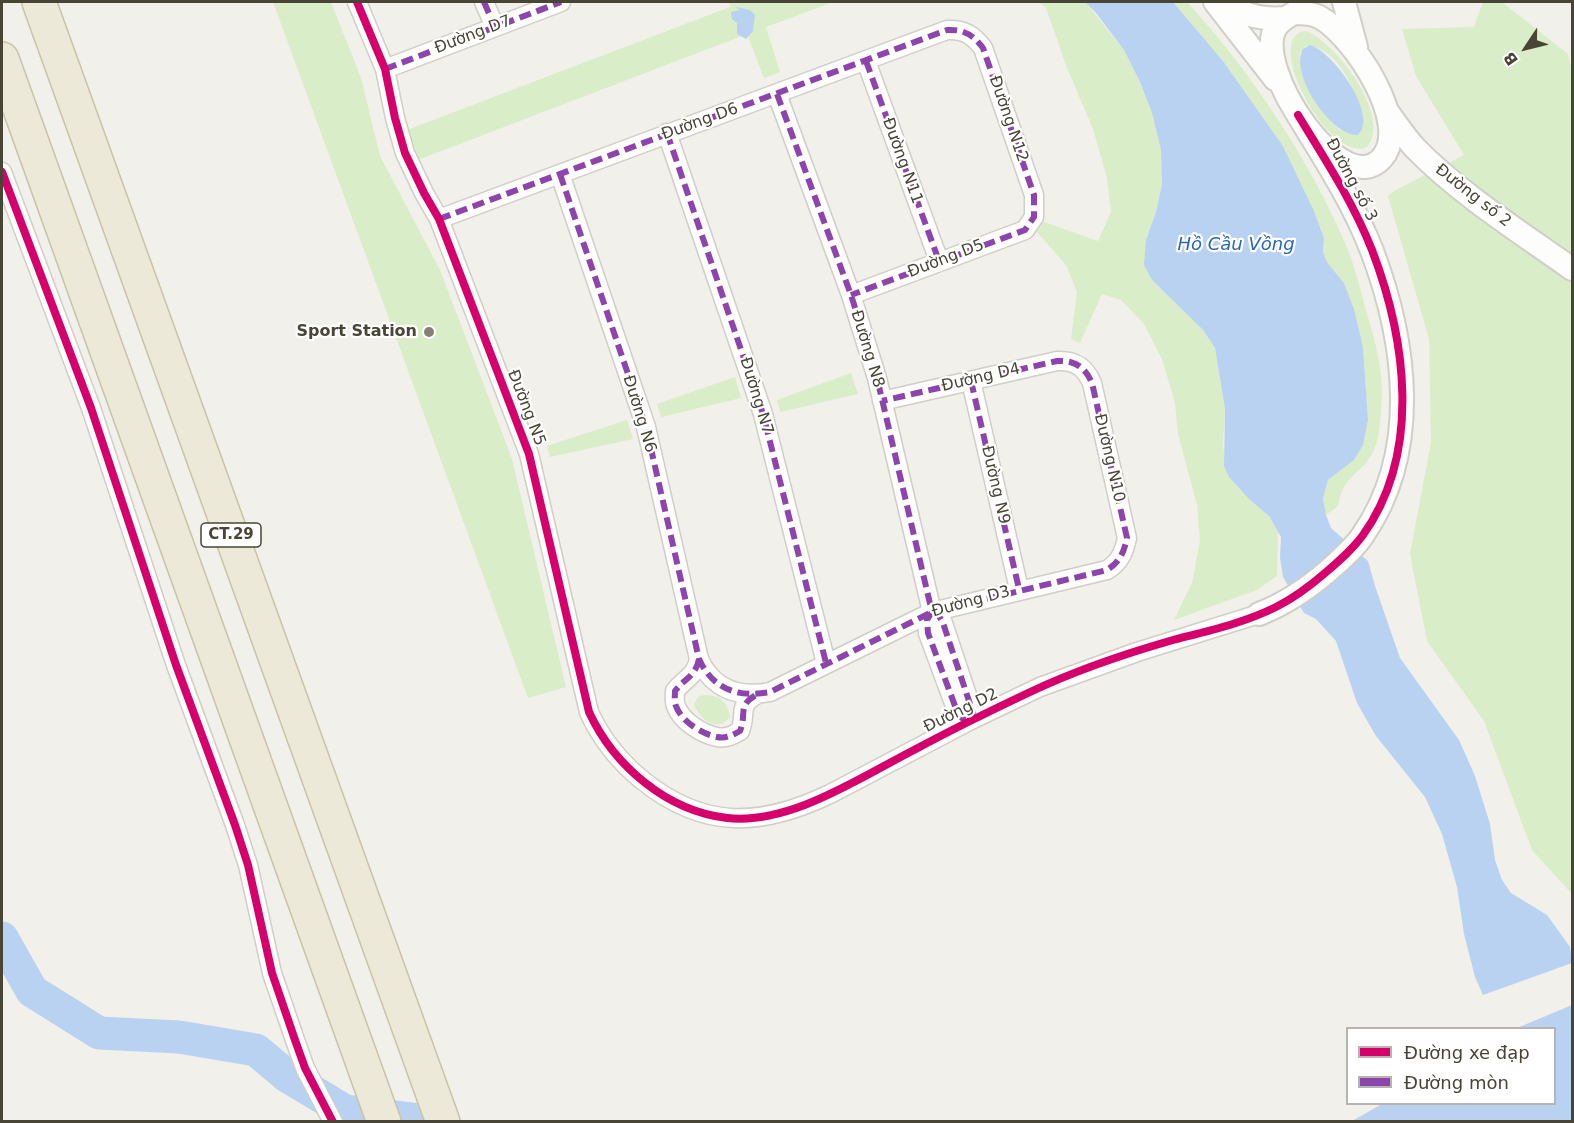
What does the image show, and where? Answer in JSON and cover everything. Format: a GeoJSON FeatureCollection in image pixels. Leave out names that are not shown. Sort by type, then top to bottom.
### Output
{"type":"FeatureCollection","features":[{"type":"Feature","properties":{"kind":"highway","name":"CT.29"},"geometry":{"type":"LineString","coordinates":[[39,2],[443,1122]]}},
{"type":"Feature","properties":{"kind":"highway","name":"CT.29"},"geometry":{"type":"LineString","coordinates":[[2,59],[384,1122]]}},
{"type":"Feature","properties":{"kind":"street","name":"Đường N5"},"geometry":{"type":"LineString","coordinates":[[357,2],[385,69],[405,153],[439,219],[529,454],[589,712],[597,730],[630,770],[678,805]]}},
{"type":"Feature","properties":{"kind":"street"},"geometry":{"type":"LineString","coordinates":[[484,2],[495,27]]}},
{"type":"Feature","properties":{"kind":"street","name":"Đường D7"},"geometry":{"type":"LineString","coordinates":[[385,69],[561,2]]}},
{"type":"Feature","properties":{"kind":"street","name":"Đường số 3"},"geometry":{"type":"LineString","coordinates":[[1215,2],[1258,56],[1294,107],[1351,203],[1372,250],[1388,297],[1401,360],[1403,403],[1398,444],[1382,503],[1362,537],[1347,554],[1304,590],[1282,604],[1259,614]]}},
{"type":"Feature","properties":{"kind":"street"},"geometry":{"type":"LineString","coordinates":[[1224,2],[1234,9],[1261,18],[1307,13],[1320,17],[1335,28],[1361,59]]}},
{"type":"Feature","properties":{"kind":"street"},"geometry":{"type":"LineString","coordinates":[[1315,2],[1289,16],[1276,28],[1272,52],[1276,69],[1294,107],[1321,143],[1344,162],[1358,167],[1369,167],[1375,164]]}},
{"type":"Feature","properties":{"kind":"street"},"geometry":{"type":"LineString","coordinates":[[1344,2],[1361,59],[1386,110],[1390,128],[1390,143],[1386,154],[1364,177],[1360,193],[1362,215],[1372,250]]}},
{"type":"Feature","properties":{"kind":"street","name":"Đường D6"},"geometry":{"type":"LineString","coordinates":[[439,219],[947,30],[963,31]]}},
{"type":"Feature","properties":{"kind":"street","name":"Đường N12"},"geometry":{"type":"LineString","coordinates":[[963,31],[975,36],[983,48],[1034,195],[1034,217]]}},
{"type":"Feature","properties":{"kind":"street","name":"Đường N11"},"geometry":{"type":"LineString","coordinates":[[866,61],[939,261]]}},
{"type":"Feature","properties":{"kind":"street","name":"Đường N8"},"geometry":{"type":"LineString","coordinates":[[777,94],[851,296],[877,378],[932,612],[927,620],[928,633],[958,714],[969,721]]}},
{"type":"Feature","properties":{"kind":"street","name":"Đường số 2"},"geometry":{"type":"LineString","coordinates":[[1386,110],[1413,146],[1431,163],[1511,226],[1572,269]]}},
{"type":"Feature","properties":{"kind":"street","name":"Đường N7"},"geometry":{"type":"LineString","coordinates":[[667,134],[763,414],[826,663]]}},
{"type":"Feature","properties":{"kind":"street"},"geometry":{"type":"LineString","coordinates":[[2,172],[91,408],[176,665],[248,865],[272,973],[305,1068],[333,1122]]}},
{"type":"Feature","properties":{"kind":"street","name":"Đường N6"},"geometry":{"type":"LineString","coordinates":[[560,174],[646,427],[699,659],[708,675],[717,683],[735,692],[756,695]]}},
{"type":"Feature","properties":{"kind":"street","name":"Đường D5"},"geometry":{"type":"LineString","coordinates":[[851,296],[1025,230],[1034,217]]}},
{"type":"Feature","properties":{"kind":"street","name":"Đường D4"},"geometry":{"type":"LineString","coordinates":[[882,402],[1057,360],[1068,360],[1079,364]]}},
{"type":"Feature","properties":{"kind":"street","name":"Đường N10"},"geometry":{"type":"LineString","coordinates":[[1079,364],[1087,373],[1094,394],[1127,538],[1122,554]]}},
{"type":"Feature","properties":{"kind":"street","name":"Đường N9"},"geometry":{"type":"LineString","coordinates":[[971,381],[1019,589]]}},
{"type":"Feature","properties":{"kind":"street","name":"Đường D3"},"geometry":{"type":"LineString","coordinates":[[756,695],[786,685],[932,612],[1019,589],[1107,570],[1117,564],[1122,554]]}},
{"type":"Feature","properties":{"kind":"street","name":"Đường D2"},"geometry":{"type":"LineString","coordinates":[[678,805],[701,814],[728,818],[753,818],[776,814],[822,798],[969,721],[1040,687],[1097,665],[1259,614]]}},
{"type":"Feature","properties":{"kind":"street"},"geometry":{"type":"LineString","coordinates":[[699,659],[698,668],[675,692],[675,704],[682,717],[694,726],[718,737],[729,737],[740,731],[744,722],[743,707],[747,700],[756,695]]}},
{"type":"Feature","properties":{"kind":"green space","name":"Sport Station"},"geometry":{"type":"Polygon","coordinates":[[[273,2],[331,2],[361,78],[380,156],[440,270],[512,459],[566,687],[528,698],[273,2]]]}},
{"type":"Feature","properties":{"kind":"green space"},"geometry":{"type":"Polygon","coordinates":[[[729,2],[833,2],[766,27],[780,72],[764,78],[747,34],[410,163],[399,133],[730,7],[729,2]]]}},
{"type":"Feature","properties":{"kind":"green space"},"geometry":{"type":"Polygon","coordinates":[[[1039,2],[1085,2],[1124,50],[1140,82],[1152,113],[1161,150],[1162,184],[1156,212],[1146,240],[1152,280],[1203,330],[1215,348],[1225,409],[1223,447],[1229,477],[1269,516],[1278,532],[1277,576],[1257,590],[1174,620],[1192,583],[1200,540],[1197,505],[1178,434],[1175,403],[1162,359],[1144,324],[1121,300],[1102,294],[1080,343],[1071,339],[1077,292],[1066,265],[1037,232],[1044,222],[1098,241],[1111,212],[1107,178],[1093,129],[1067,68],[1046,8],[1039,2]]]}},
{"type":"Feature","properties":{"kind":"green space"},"geometry":{"type":"Polygon","coordinates":[[[1173,2],[1187,2],[1234,58],[1278,119],[1333,217],[1355,271],[1376,345],[1382,383],[1380,426],[1372,454],[1344,487],[1338,506],[1326,515],[1323,498],[1328,480],[1354,459],[1368,420],[1363,347],[1354,309],[1344,283],[1327,262],[1323,252],[1324,238],[1314,211],[1283,146],[1223,61],[1173,2]]]}},
{"type":"Feature","properties":{"kind":"green space"},"geometry":{"type":"Polygon","coordinates":[[[1483,2],[1502,2],[1568,54],[1572,72],[1572,894],[1532,850],[1484,721],[1427,641],[1410,554],[1431,442],[1429,339],[1388,196],[1464,155],[1416,76],[1402,29],[1474,27],[1483,2]]]}},
{"type":"Feature","properties":{"kind":"green space"},"geometry":{"type":"Polygon","coordinates":[[[1306,31],[1318,38],[1332,50],[1357,82],[1367,100],[1373,118],[1373,134],[1367,147],[1351,147],[1335,137],[1318,119],[1295,74],[1291,53],[1294,38],[1306,31]],[[1306,46],[1300,53],[1300,64],[1306,85],[1317,105],[1340,130],[1362,124],[1354,92],[1337,62],[1318,48],[1306,46]]]}},
{"type":"Feature","properties":{"kind":"green space"},"geometry":{"type":"Polygon","coordinates":[[[851,373],[858,394],[780,412],[777,400],[851,373]]]}},
{"type":"Feature","properties":{"kind":"green space"},"geometry":{"type":"Polygon","coordinates":[[[735,377],[741,398],[661,417],[657,404],[735,377]]]}},
{"type":"Feature","properties":{"kind":"green space"},"geometry":{"type":"Polygon","coordinates":[[[627,420],[633,439],[550,457],[547,446],[627,420]]]}},
{"type":"Feature","properties":{"kind":"green space"},"geometry":{"type":"Polygon","coordinates":[[[714,696],[725,703],[730,717],[725,722],[710,723],[701,715],[694,705],[698,697],[714,696]]]}},
{"type":"Feature","properties":{"kind":"water","name":"Hồ Cầu Vồng"},"geometry":{"type":"Polygon","coordinates":[[[1085,2],[1173,2],[1223,61],[1283,146],[1314,211],[1324,238],[1323,252],[1327,262],[1344,283],[1354,309],[1363,347],[1368,420],[1363,445],[1354,460],[1328,480],[1323,498],[1326,515],[1331,528],[1368,561],[1400,658],[1459,740],[1475,776],[1490,824],[1495,860],[1502,880],[1511,893],[1547,915],[1570,947],[1572,963],[1483,995],[1475,977],[1464,934],[1457,887],[1442,834],[1425,797],[1376,736],[1357,703],[1336,641],[1316,619],[1304,613],[1283,577],[1280,558],[1281,537],[1269,516],[1229,477],[1224,466],[1225,409],[1215,348],[1203,330],[1152,280],[1144,265],[1146,240],[1156,212],[1162,184],[1161,150],[1152,113],[1124,50],[1085,2]]]}},
{"type":"Feature","properties":{"kind":"water"},"geometry":{"type":"Polygon","coordinates":[[[736,7],[750,10],[755,15],[753,31],[746,39],[737,34],[737,23],[732,19],[731,12],[740,10],[736,7]]]}},
{"type":"Feature","properties":{"kind":"water"},"geometry":{"type":"Polygon","coordinates":[[[1310,45],[1331,59],[1351,86],[1363,114],[1363,126],[1358,135],[1347,133],[1325,115],[1307,87],[1300,60],[1303,49],[1310,45]]]}},
{"type":"Feature","properties":{"kind":"water"},"geometry":{"type":"Polygon","coordinates":[[[1572,1005],[1572,1121],[1352,1121],[1380,1105],[1556,1105],[1556,1027],[1519,1027],[1572,1005]]]}},
{"type":"Feature","properties":{"kind":"waterway"},"geometry":{"type":"LineString","coordinates":[[2,938],[32,991],[99,1033],[179,1037],[256,1050],[287,1076],[345,1111],[435,1122]]}},
{"type":"Feature","properties":{"kind":"marked path"},"geometry":{"type":"LineString","coordinates":[[484,2],[495,27]]}},
{"type":"Feature","properties":{"kind":"marked path"},"geometry":{"type":"LineString","coordinates":[[385,69],[561,2]]}},
{"type":"Feature","properties":{"kind":"marked path"},"geometry":{"type":"LineString","coordinates":[[439,219],[947,30],[972,36],[983,48],[1034,195],[1034,217],[1025,230],[851,295]]}},
{"type":"Feature","properties":{"kind":"marked path"},"geometry":{"type":"LineString","coordinates":[[866,61],[939,261]]}},
{"type":"Feature","properties":{"kind":"marked path"},"geometry":{"type":"LineString","coordinates":[[777,94],[851,295],[877,378],[932,612],[927,620],[928,633],[958,714],[969,721]]}},
{"type":"Feature","properties":{"kind":"marked path"},"geometry":{"type":"LineString","coordinates":[[667,133],[763,414],[826,663]]}},
{"type":"Feature","properties":{"kind":"marked path"},"geometry":{"type":"LineString","coordinates":[[560,174],[646,427],[699,659],[705,670],[719,685],[748,694],[770,692],[932,612],[1107,570],[1121,556],[1127,538],[1092,383],[1079,366],[1074,363],[1057,361],[882,401]]}},
{"type":"Feature","properties":{"kind":"marked path"},"geometry":{"type":"LineString","coordinates":[[971,381],[1019,589]]}},
{"type":"Feature","properties":{"kind":"marked path"},"geometry":{"type":"LineString","coordinates":[[932,612],[939,616],[943,623],[972,710],[973,716],[969,721]]}},
{"type":"Feature","properties":{"kind":"marked path"},"geometry":{"type":"LineString","coordinates":[[699,659],[692,673],[675,691],[676,706],[682,717],[699,730],[720,737],[740,731],[744,707],[756,695]]}},
{"type":"Feature","properties":{"kind":"cycle path"},"geometry":{"type":"LineString","coordinates":[[357,2],[385,69],[405,153],[439,219],[529,454],[589,712],[613,750],[645,783],[684,806],[705,814],[727,818],[751,818],[799,807],[847,786],[956,728],[1063,677],[1136,651],[1264,613],[1308,587],[1359,540],[1382,503],[1394,468],[1401,432],[1400,357],[1384,284],[1372,250],[1347,198],[1298,115]]}},
{"type":"Feature","properties":{"kind":"cycle path"},"geometry":{"type":"LineString","coordinates":[[2,172],[91,408],[176,665],[235,825],[248,865],[272,973],[295,1040],[305,1068],[333,1122]]}},
{"type":"Feature","properties":{"kind":"place","name":"Sport Station"},"geometry":{"type":"Point","coordinates":[429,332]}}]}
